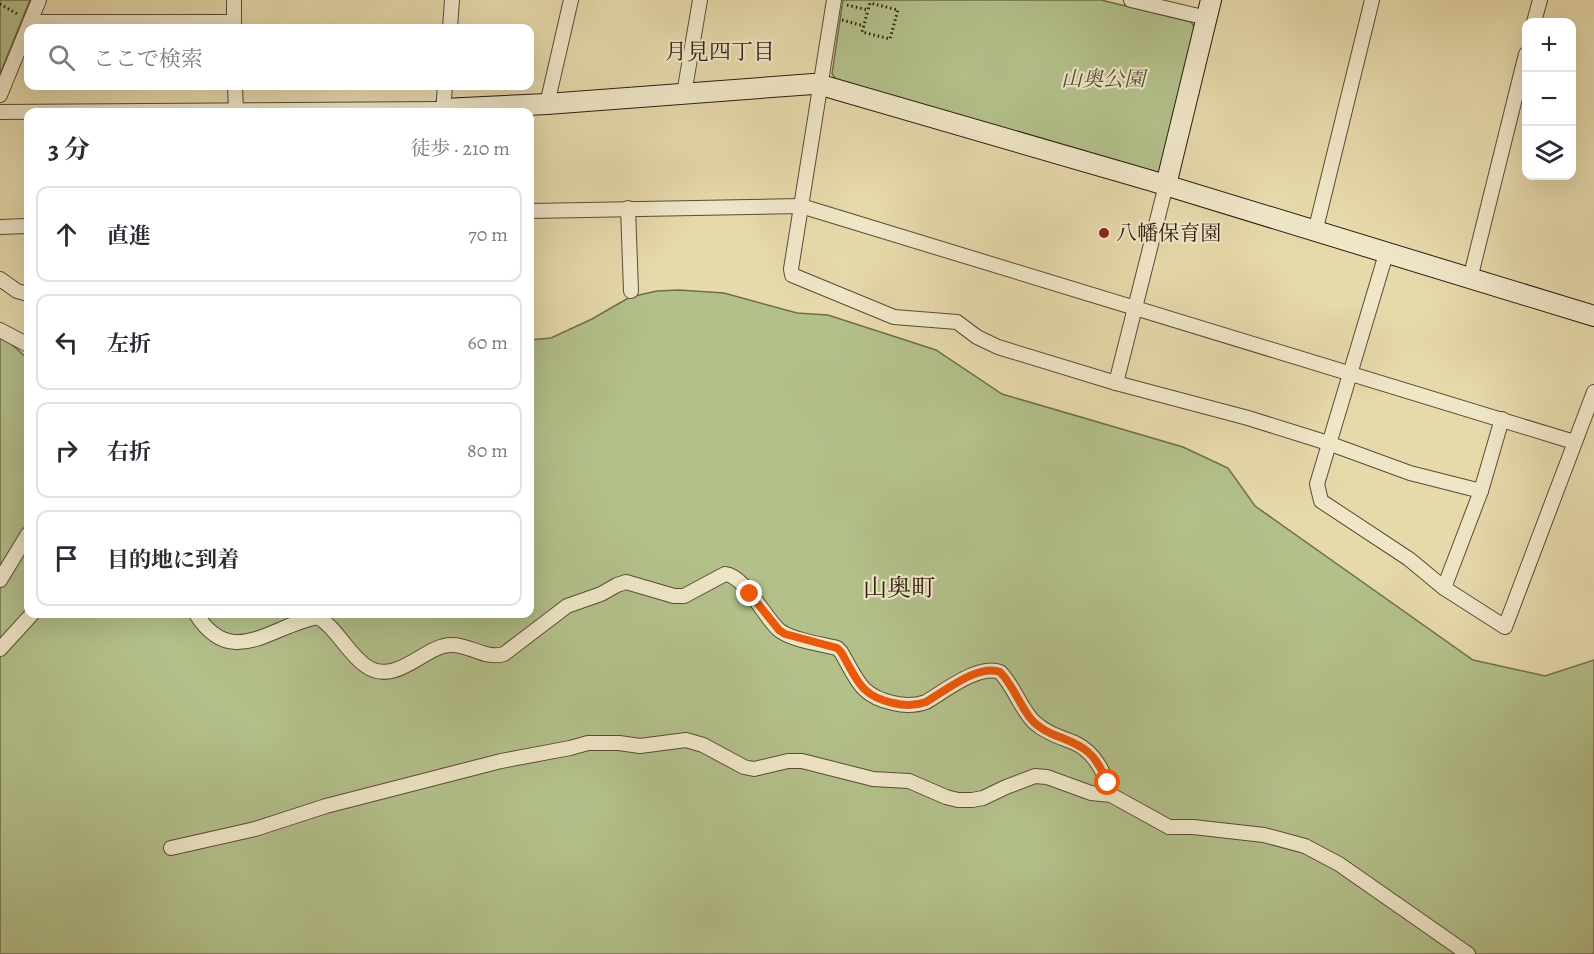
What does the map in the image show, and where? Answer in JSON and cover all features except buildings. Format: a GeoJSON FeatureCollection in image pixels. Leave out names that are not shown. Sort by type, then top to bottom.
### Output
{"type":"FeatureCollection","features":[{"type":"Feature","properties":{"kind":"street"},"geometry":{"type":"LineString","coordinates":[[39,0],[30,22],[166,24]]}},
{"type":"Feature","properties":{"kind":"street"},"geometry":{"type":"LineString","coordinates":[[234,0],[234,24]]}},
{"type":"Feature","properties":{"kind":"street"},"geometry":{"type":"LineString","coordinates":[[450,24],[452,0]]}},
{"type":"Feature","properties":{"kind":"street"},"geometry":{"type":"LineString","coordinates":[[547,104],[571,0]]}},
{"type":"Feature","properties":{"kind":"street"},"geometry":{"type":"LineString","coordinates":[[684,94],[700,0]]}},
{"type":"Feature","properties":{"kind":"street"},"geometry":{"type":"LineString","coordinates":[[1116,384],[1209,9],[1131,0]]}},
{"type":"Feature","properties":{"kind":"street"},"geometry":{"type":"LineString","coordinates":[[1315,232],[1372,0]]}},
{"type":"Feature","properties":{"kind":"street"},"geometry":{"type":"LineString","coordinates":[[1535,18],[1540,0]]}},
{"type":"Feature","properties":{"kind":"street"},"geometry":{"type":"LineString","coordinates":[[834,1],[791,269],[792,275],[894,317],[957,322],[977,337],[998,346],[1116,384],[1248,418],[1328,443],[1410,473],[1481,491]]}},
{"type":"Feature","properties":{"kind":"street"},"geometry":{"type":"LineString","coordinates":[[0,95],[24,37]]}},
{"type":"Feature","properties":{"kind":"street"},"geometry":{"type":"LineString","coordinates":[[1470,279],[1522,72]]}},
{"type":"Feature","properties":{"kind":"street"},"geometry":{"type":"LineString","coordinates":[[488,108],[820,85],[1594,315]]}},
{"type":"Feature","properties":{"kind":"street"},"geometry":{"type":"LineString","coordinates":[[235,90],[236,108]]}},
{"type":"Feature","properties":{"kind":"street"},"geometry":{"type":"LineString","coordinates":[[443,108],[445,90]]}},
{"type":"Feature","properties":{"kind":"street"},"geometry":{"type":"LineString","coordinates":[[0,112],[24,112]]}},
{"type":"Feature","properties":{"kind":"street"},"geometry":{"type":"LineString","coordinates":[[534,211],[801,206],[1574,442]]}},
{"type":"Feature","properties":{"kind":"street"},"geometry":{"type":"LineString","coordinates":[[628,208],[631,291]]}},
{"type":"Feature","properties":{"kind":"street"},"geometry":{"type":"LineString","coordinates":[[0,227],[24,226]]}},
{"type":"Feature","properties":{"kind":"street"},"geometry":{"type":"LineString","coordinates":[[1386,254],[1317,484],[1321,501],[1409,560],[1444,588],[1505,627],[1594,392]]}},
{"type":"Feature","properties":{"kind":"street"},"geometry":{"type":"LineString","coordinates":[[0,279],[17,291],[24,293]]}},
{"type":"Feature","properties":{"kind":"street"},"geometry":{"type":"LineString","coordinates":[[0,330],[24,343]]}},
{"type":"Feature","properties":{"kind":"street"},"geometry":{"type":"LineString","coordinates":[[1444,588],[1481,491],[1502,419]]}},
{"type":"Feature","properties":{"kind":"street"},"geometry":{"type":"LineString","coordinates":[[0,580],[24,541]]}},
{"type":"Feature","properties":{"kind":"street"},"geometry":{"type":"LineString","coordinates":[[320,618],[326,621],[354,656],[368,668],[385,671],[398,670],[442,647],[451,645],[492,656],[504,654],[567,606],[626,582],[674,596],[684,596],[725,574],[730,574],[750,594],[779,630],[785,634],[837,648],[868,694],[876,699],[903,706],[918,705],[985,670],[1000,672],[1032,720],[1042,729],[1077,744],[1094,758],[1108,783],[1111,795]]}},
{"type":"Feature","properties":{"kind":"street"},"geometry":{"type":"LineString","coordinates":[[0,649],[28,618]]}},
{"type":"Feature","properties":{"kind":"street"},"geometry":{"type":"LineString","coordinates":[[199,618],[208,630],[223,640],[236,643],[248,642],[312,618]]}},
{"type":"Feature","properties":{"kind":"street"},"geometry":{"type":"LineString","coordinates":[[171,848],[255,829],[326,806],[501,761],[588,743],[640,746],[686,740],[703,745],[744,767],[754,769],[788,761],[802,761],[873,779],[909,781],[958,800],[972,801],[1035,776],[1047,777],[1091,793],[1111,795],[1169,827],[1193,827],[1264,835],[1305,846],[1339,864],[1468,954]]}},
{"type":"Feature","properties":{"kind":"path"},"geometry":{"type":"LineString","coordinates":[[834,1],[868,10]]}},
{"type":"Feature","properties":{"kind":"path"},"geometry":{"type":"LineString","coordinates":[[870,3],[898,10],[890,39],[862,32],[868,10],[870,3]]}},
{"type":"Feature","properties":{"kind":"path"},"geometry":{"type":"LineString","coordinates":[[0,4],[30,22]]}},
{"type":"Feature","properties":{"kind":"path"},"geometry":{"type":"LineString","coordinates":[[831,17],[864,26]]}},
{"type":"Feature","properties":{"kind":"green space"},"geometry":{"type":"Polygon","coordinates":[[[0,0],[30,0],[0,74],[0,0]]]}},
{"type":"Feature","properties":{"kind":"green space","name":"山奥公園"},"geometry":{"type":"Polygon","coordinates":[[[843,0],[1101,0],[1191,22],[1196,29],[1161,171],[1154,175],[836,79],[832,74],[843,0]]]}},
{"type":"Feature","properties":{"kind":"green space"},"geometry":{"type":"Polygon","coordinates":[[[657,291],[724,293],[797,313],[828,315],[936,350],[1002,394],[1183,447],[1228,468],[1255,506],[1473,660],[1545,676],[1594,660],[1594,954],[0,954],[0,334],[24,355],[24,618],[534,618],[534,340],[551,338],[592,319],[630,297],[657,291]]]}},
{"type":"Feature","properties":{"kind":"place","name":"八幡保育園"},"geometry":{"type":"Point","coordinates":[1104,233]}},
{"type":"Feature","properties":{"kind":"district","name":"月見四丁目"},"geometry":{"type":"Point","coordinates":[720,51]}},
{"type":"Feature","properties":{"kind":"district","name":"山奥町"},"geometry":{"type":"Point","coordinates":[899,588]}},
{"type":"Feature","properties":{"kind":"route"},"geometry":{"type":"LineString","coordinates":[[750,594],[779,630],[785,634],[837,648],[868,694],[876,699],[903,706],[918,705],[985,670],[1000,672],[1032,720],[1042,729],[1077,744],[1087,751],[1100,767],[1108,783]]}}]}
